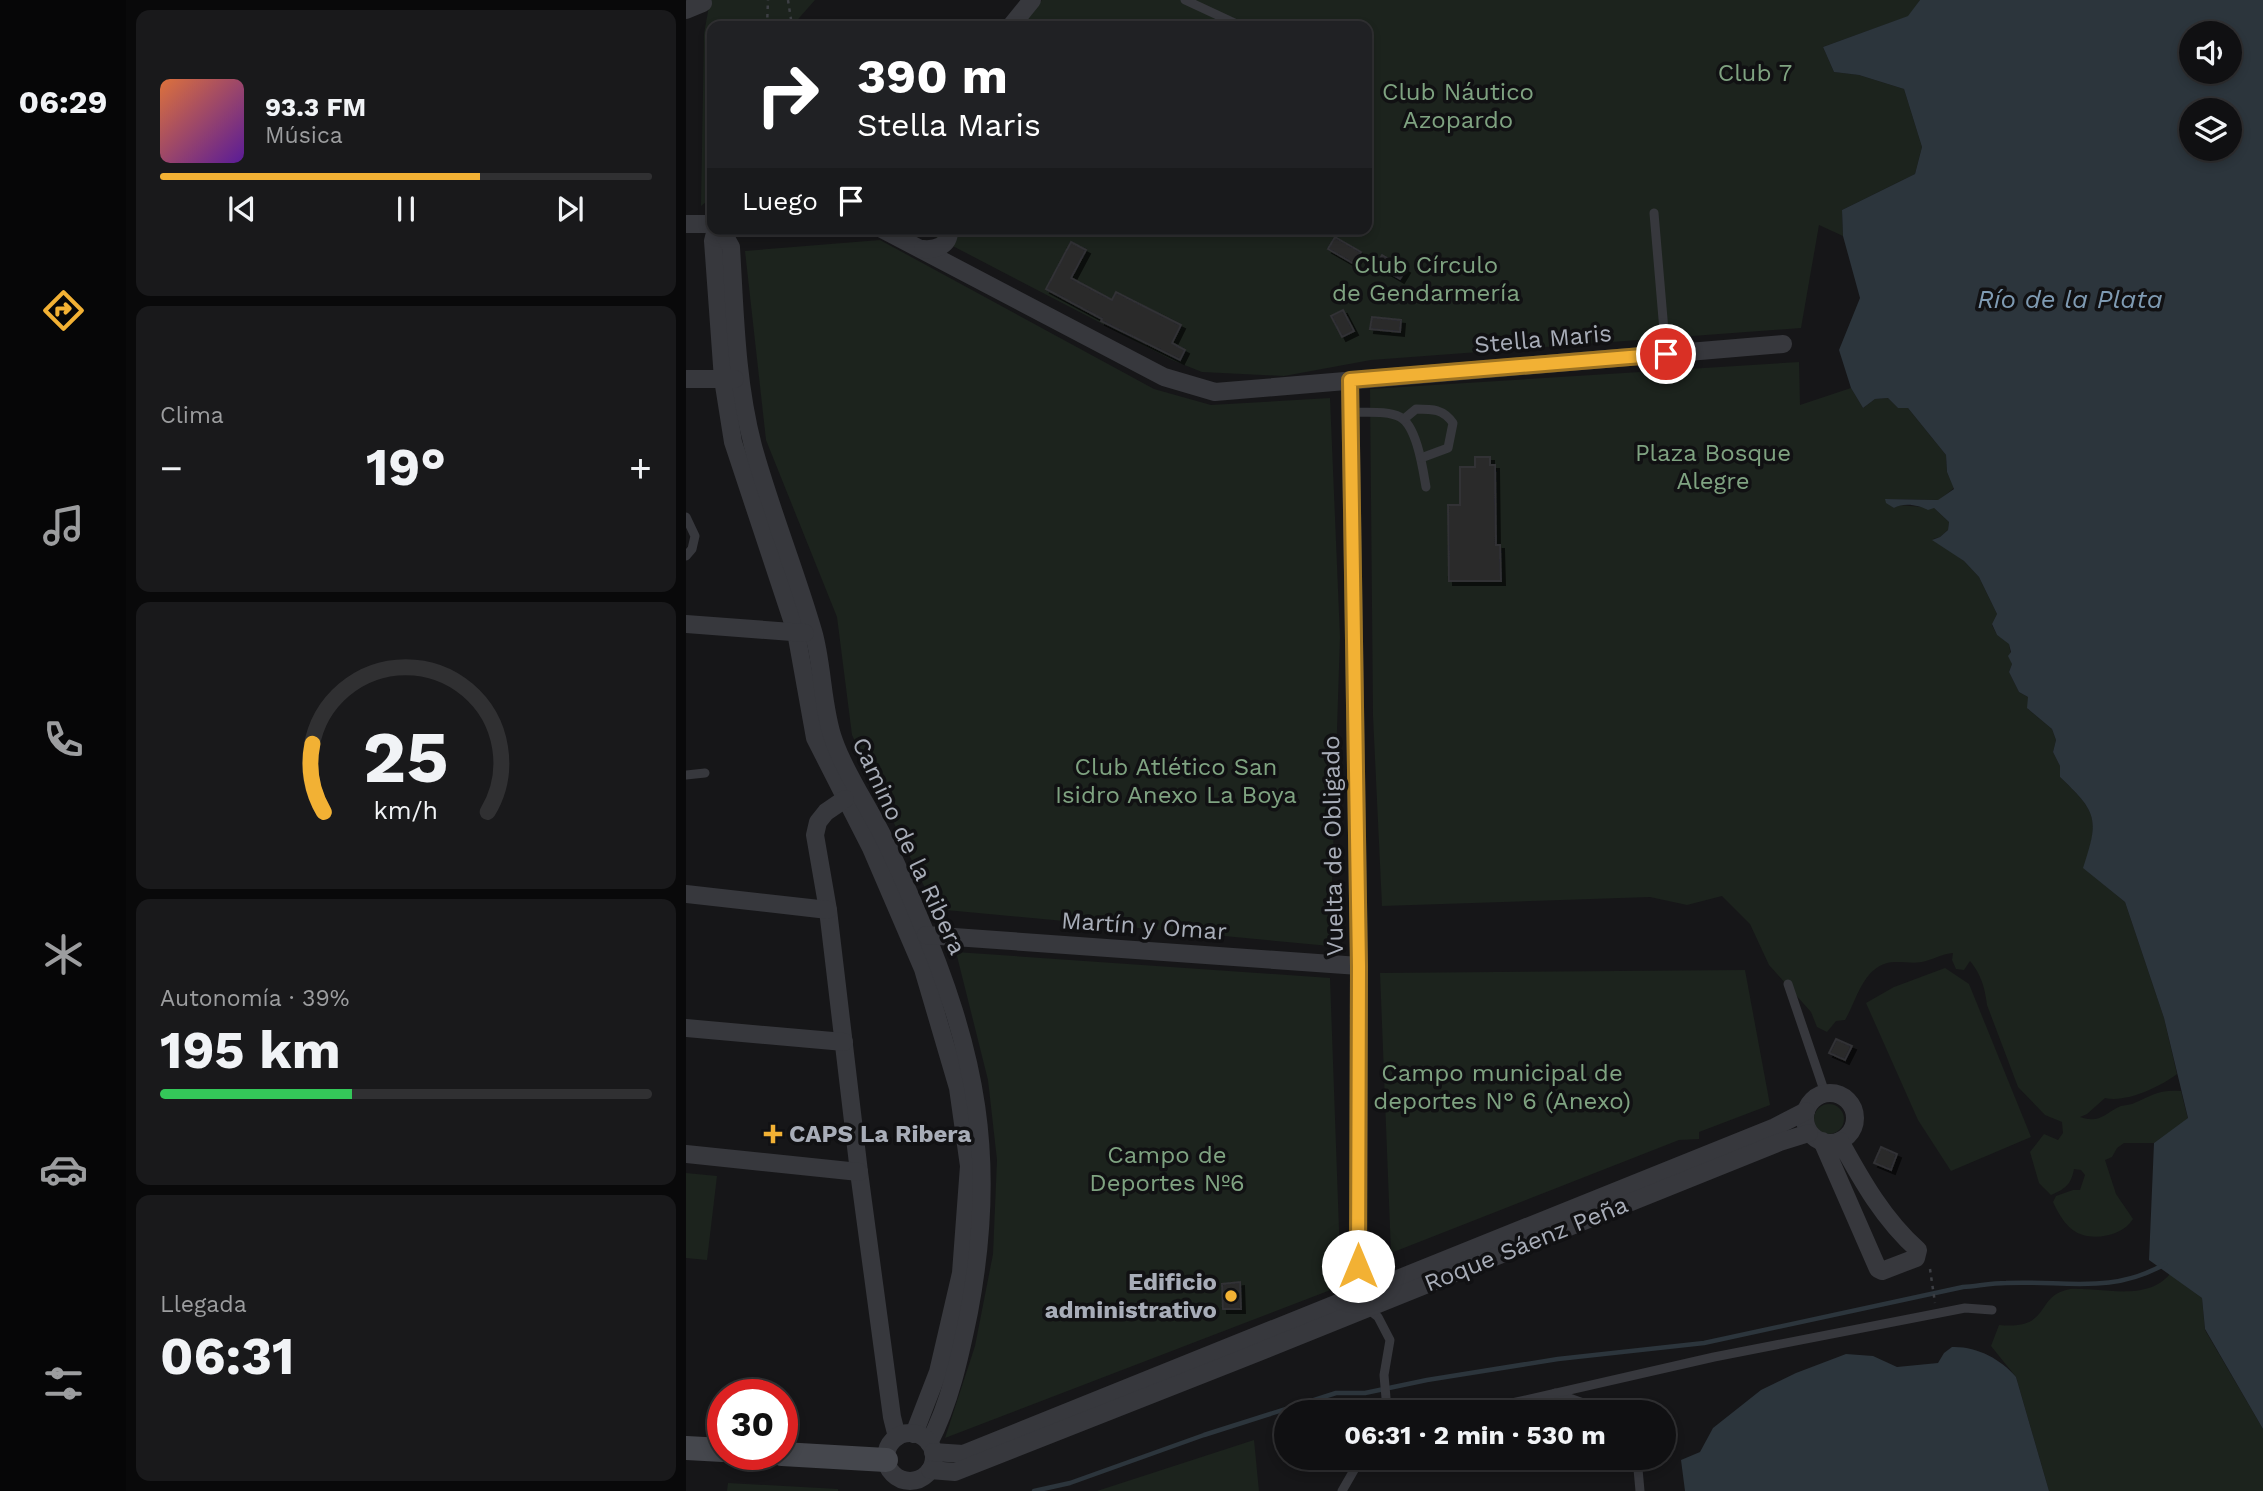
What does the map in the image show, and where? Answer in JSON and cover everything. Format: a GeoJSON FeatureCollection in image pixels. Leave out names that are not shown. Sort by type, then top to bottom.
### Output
{"type":"FeatureCollection","features":[{"type":"Feature","properties":{"kind":"street"},"geometry":{"type":"LineString","coordinates":[[1015,21],[1032,0]]}},
{"type":"Feature","properties":{"kind":"street"},"geometry":{"type":"LineString","coordinates":[[686,224],[707,224]]}},
{"type":"Feature","properties":{"kind":"street","name":"Camino de la Ribera"},"geometry":{"type":"LineString","coordinates":[[716,235],[713,241],[732,379],[733,442],[796,632],[815,737],[872,848],[923,969],[958,1088],[969,1166],[961,1273],[921,1447]]}},
{"type":"Feature","properties":{"kind":"street","name":"Stella Maris"},"geometry":{"type":"LineString","coordinates":[[900,235],[1164,377],[1215,392],[1783,344]]}},
{"type":"Feature","properties":{"kind":"street"},"geometry":{"type":"LineString","coordinates":[[923,249],[940,248],[948,235]]}},
{"type":"Feature","properties":{"kind":"street"},"geometry":{"type":"LineString","coordinates":[[686,379],[732,379]]}},
{"type":"Feature","properties":{"kind":"street","name":"Camino de la Ribera"},"geometry":{"type":"LineString","coordinates":[[732,379],[814,634],[833,740],[884,838],[926,935],[956,1013],[973,1078],[981,1129],[983,1194],[978,1261],[962,1344],[941,1420],[921,1447]]}},
{"type":"Feature","properties":{"kind":"street","name":"Vuelta de Obligado"},"geometry":{"type":"LineString","coordinates":[[1350,380],[1362,1301]]}},
{"type":"Feature","properties":{"kind":"street"},"geometry":{"type":"LineString","coordinates":[[686,624],[814,634]]}},
{"type":"Feature","properties":{"kind":"street","name":"Camino de la Ribera"},"geometry":{"type":"LineString","coordinates":[[845,799],[826,812],[818,822],[815,835],[828,910],[892,1417],[921,1447]]}},
{"type":"Feature","properties":{"kind":"street"},"geometry":{"type":"LineString","coordinates":[[686,894],[828,910]]}},
{"type":"Feature","properties":{"kind":"street","name":"Martín y Omar"},"geometry":{"type":"LineString","coordinates":[[926,935],[1359,966]]}},
{"type":"Feature","properties":{"kind":"street"},"geometry":{"type":"LineString","coordinates":[[686,1028],[844,1042]]}},
{"type":"Feature","properties":{"kind":"street"},"geometry":{"type":"LineString","coordinates":[[1824,1138],[1851,1132],[1856,1119],[1846,1098],[1836,1093],[1825,1093]]}},
{"type":"Feature","properties":{"kind":"street","name":"Roque Sáenz Peña"},"geometry":{"type":"LineString","coordinates":[[1362,1301],[1775,1127],[1806,1111],[1815,1097],[1825,1093]]}},
{"type":"Feature","properties":{"kind":"street"},"geometry":{"type":"LineString","coordinates":[[1806,1111],[1898,1233],[1918,1250],[1916,1258],[1882,1271],[1878,1269],[1824,1138]]}},
{"type":"Feature","properties":{"kind":"street","name":"Roque Sáenz Peña"},"geometry":{"type":"LineString","coordinates":[[921,1447],[963,1454],[1780,1142],[1824,1138]]}},
{"type":"Feature","properties":{"kind":"street"},"geometry":{"type":"LineString","coordinates":[[686,1154],[859,1172]]}},
{"type":"Feature","properties":{"kind":"street"},"geometry":{"type":"LineString","coordinates":[[798,1458],[904,1481],[924,1477],[921,1447],[890,1443],[904,1481]]}},
{"type":"Feature","properties":{"kind":"street"},"geometry":{"type":"LineString","coordinates":[[686,1448],[707,1449]]}},
{"type":"Feature","properties":{"kind":"lane"},"geometry":{"type":"LineString","coordinates":[[1185,0],[1230,21]]}},
{"type":"Feature","properties":{"kind":"lane"},"geometry":{"type":"LineString","coordinates":[[1654,213],[1666,354]]}},
{"type":"Feature","properties":{"kind":"lane"},"geometry":{"type":"LineString","coordinates":[[1404,419],[1416,408],[1436,409],[1453,423],[1448,448],[1421,458]]}},
{"type":"Feature","properties":{"kind":"lane"},"geometry":{"type":"LineString","coordinates":[[1350,412],[1397,415],[1404,419],[1414,436],[1426,488]]}},
{"type":"Feature","properties":{"kind":"lane"},"geometry":{"type":"LineString","coordinates":[[686,517],[695,536],[692,549],[686,556]]}},
{"type":"Feature","properties":{"kind":"lane"},"geometry":{"type":"LineString","coordinates":[[686,775],[705,773]]}},
{"type":"Feature","properties":{"kind":"lane"},"geometry":{"type":"LineString","coordinates":[[1788,984],[1825,1093]]}},
{"type":"Feature","properties":{"kind":"lane"},"geometry":{"type":"LineString","coordinates":[[1362,1301],[1378,1317],[1390,1340],[1384,1375],[1386,1400]]}},
{"type":"Feature","properties":{"kind":"lane"},"geometry":{"type":"LineString","coordinates":[[1517,1400],[1714,1357],[1965,1308],[1992,1310]]}},
{"type":"Feature","properties":{"kind":"lane"},"geometry":{"type":"LineString","coordinates":[[1554,1393],[1574,1400]]}},
{"type":"Feature","properties":{"kind":"lane"},"geometry":{"type":"LineString","coordinates":[[1342,1491],[1354,1470]]}},
{"type":"Feature","properties":{"kind":"lane"},"geometry":{"type":"LineString","coordinates":[[1638,1470],[1640,1491]]}},
{"type":"Feature","properties":{"kind":"path"},"geometry":{"type":"LineString","coordinates":[[767,21],[768,0]]}},
{"type":"Feature","properties":{"kind":"path"},"geometry":{"type":"LineString","coordinates":[[788,0],[790,21]]}},
{"type":"Feature","properties":{"kind":"path"},"geometry":{"type":"LineString","coordinates":[[1932,1278],[1936,1310]]}},
{"type":"Feature","properties":{"kind":"green space"},"geometry":{"type":"Polygon","coordinates":[[[710,0],[815,0],[796,21],[707,21],[707,200],[701,206],[704,34],[710,0]]]}},
{"type":"Feature","properties":{"kind":"green space"},"geometry":{"type":"Polygon","coordinates":[[[1042,0],[1920,0],[1909,16],[1823,47],[1834,72],[1859,75],[1904,89],[1922,147],[1915,174],[1842,210],[1843,236],[1819,225],[1801,328],[1371,360],[1284,376],[1202,372],[1172,360],[932,235],[1372,235],[1372,21],[1025,21],[1042,0]]]}},
{"type":"Feature","properties":{"kind":"green space","name":"Club Atlético San Isidro Anexo La Boya"},"geometry":{"type":"Polygon","coordinates":[[[880,240],[1154,389],[1211,405],[1330,398],[1340,637],[1330,946],[935,909],[852,735],[837,617],[766,440],[745,251],[880,240]]]}},
{"type":"Feature","properties":{"kind":"green space","name":"Plaza Bosque Alegre"},"geometry":{"type":"Polygon","coordinates":[[[1799,362],[1800,405],[1851,388],[1863,408],[1875,399],[1888,398],[1898,408],[1908,408],[1946,455],[1947,472],[1954,488],[1939,500],[1886,499],[1894,508],[1899,505],[1934,508],[1949,522],[1948,530],[1933,539],[1964,561],[1979,577],[1997,614],[1992,625],[1997,635],[2009,643],[2012,664],[2009,672],[2019,692],[2028,697],[2028,709],[2052,729],[2056,740],[2053,752],[2060,766],[2060,777],[2082,800],[2092,818],[2092,838],[2084,868],[2125,902],[2164,1018],[2177,1074],[2142,1093],[2123,1098],[2105,1098],[2080,1117],[2102,1117],[2121,1106],[2161,1092],[2181,1091],[2188,1119],[2154,1143],[2124,1143],[2112,1157],[2105,1160],[2116,1194],[2133,1219],[2117,1232],[2096,1237],[2078,1233],[2058,1212],[2053,1202],[2056,1196],[2080,1190],[2085,1175],[2081,1170],[2074,1169],[2067,1186],[2051,1195],[2039,1183],[2030,1152],[2044,1134],[2058,1140],[2063,1133],[2062,1122],[2045,1115],[2018,1087],[1987,1005],[1980,976],[1970,961],[1964,970],[1956,969],[1952,960],[1953,953],[1921,962],[1892,962],[1878,967],[1861,987],[1845,1020],[1836,1021],[1827,1032],[1817,1027],[1811,1012],[1769,965],[1750,924],[1722,896],[1687,905],[1650,897],[1382,906],[1373,716],[1370,389],[1799,362]]]}},
{"type":"Feature","properties":{"kind":"green space","name":"Campo de Deportes Nº6"},"geometry":{"type":"Polygon","coordinates":[[[956,952],[1330,978],[1341,1286],[945,1438],[975,1346],[993,1254],[997,1160],[988,1080],[956,952]]]}},
{"type":"Feature","properties":{"kind":"green space"},"geometry":{"type":"Polygon","coordinates":[[[1945,968],[1969,984],[2031,1137],[1951,1171],[1918,1120],[1866,1003],[1894,987],[1945,968]]]}},
{"type":"Feature","properties":{"kind":"green space","name":"Campo municipal de deportes N° 6 (Anexo)"},"geometry":{"type":"Polygon","coordinates":[[[1745,970],[1770,1105],[1699,1132],[1699,1139],[1679,1140],[1391,1253],[1380,973],[1745,970]]]}},
{"type":"Feature","properties":{"kind":"green space"},"geometry":{"type":"Polygon","coordinates":[[[1829,1104],[1840,1108],[1844,1119],[1840,1130],[1829,1134],[1818,1130],[1814,1119],[1818,1108],[1829,1104]]]}},
{"type":"Feature","properties":{"kind":"green space"},"geometry":{"type":"Polygon","coordinates":[[[686,1173],[717,1176],[707,1260],[686,1258],[686,1173]]]}},
{"type":"Feature","properties":{"kind":"green space"},"geometry":{"type":"Polygon","coordinates":[[[2170,1274],[2202,1298],[2205,1330],[2263,1429],[2263,1491],[2049,1491],[2016,1377],[1991,1346],[1999,1325],[2027,1323],[2035,1318],[2056,1294],[2068,1289],[2141,1290],[2152,1287],[2170,1274]]]}},
{"type":"Feature","properties":{"kind":"green space"},"geometry":{"type":"Polygon","coordinates":[[[1254,1440],[1259,1491],[1097,1491],[1254,1440]]]}},
{"type":"Feature","properties":{"kind":"green space"},"geometry":{"type":"Polygon","coordinates":[[[728,1483],[838,1489],[838,1491],[727,1491],[728,1483]]]}},
{"type":"Feature","properties":{"kind":"water","name":"Río de la Plata"},"geometry":{"type":"Polygon","coordinates":[[[1920,0],[2263,0],[2263,1429],[2205,1329],[2202,1298],[2149,1260],[2154,1143],[2188,1118],[2164,1018],[2125,902],[2083,868],[2092,838],[2092,818],[2082,800],[2060,777],[2060,766],[2053,752],[2056,740],[2052,729],[2027,708],[2028,697],[2019,692],[2009,672],[2012,664],[2008,656],[2011,652],[2009,644],[1997,635],[1992,624],[1997,614],[1979,577],[1964,561],[1932,540],[1948,530],[1949,522],[1934,508],[1928,510],[1907,505],[1894,508],[1886,503],[1885,499],[1938,500],[1954,489],[1947,472],[1946,455],[1908,408],[1898,408],[1888,398],[1875,399],[1863,408],[1851,388],[1839,350],[1860,298],[1843,236],[1842,210],[1915,174],[1922,147],[1904,89],[1859,75],[1834,72],[1823,47],[1908,16],[1920,0]]]}},
{"type":"Feature","properties":{"kind":"water"},"geometry":{"type":"Polygon","coordinates":[[[1952,1347],[1987,1355],[2016,1377],[2049,1491],[1685,1491],[1681,1460],[1700,1452],[1713,1428],[1761,1390],[1846,1354],[1873,1356],[1897,1367],[1938,1363],[1952,1347]]]}},
{"type":"Feature","properties":{"kind":"building"},"geometry":{"type":"Polygon","coordinates":[[[1335,237],[1361,252],[1354,264],[1328,249],[1335,237]]]}},
{"type":"Feature","properties":{"kind":"building"},"geometry":{"type":"Polygon","coordinates":[[[1071,242],[1086,250],[1071,278],[1112,300],[1116,292],[1181,325],[1172,343],[1185,350],[1180,360],[1101,321],[1102,319],[1046,289],[1071,242]]]}},
{"type":"Feature","properties":{"kind":"building"},"geometry":{"type":"Polygon","coordinates":[[[1382,255],[1406,269],[1400,279],[1376,265],[1382,255]]]}},
{"type":"Feature","properties":{"kind":"building"},"geometry":{"type":"Polygon","coordinates":[[[1343,310],[1354,331],[1342,337],[1331,316],[1343,310]]]}},
{"type":"Feature","properties":{"kind":"building"},"geometry":{"type":"Polygon","coordinates":[[[1372,317],[1401,320],[1400,332],[1370,329],[1372,317]]]}},
{"type":"Feature","properties":{"kind":"building"},"geometry":{"type":"Polygon","coordinates":[[[1475,457],[1490,457],[1490,465],[1495,465],[1496,545],[1500,545],[1501,581],[1449,581],[1448,505],[1460,505],[1460,467],[1475,467],[1475,457]]]}},
{"type":"Feature","properties":{"kind":"building"},"geometry":{"type":"Polygon","coordinates":[[[1836,1039],[1852,1046],[1845,1060],[1829,1053],[1836,1039]]]}},
{"type":"Feature","properties":{"kind":"building"},"geometry":{"type":"Polygon","coordinates":[[[1881,1147],[1897,1154],[1891,1170],[1874,1163],[1881,1147]]]}},
{"type":"Feature","properties":{"kind":"building","name":"Edificio administrativo"},"geometry":{"type":"Polygon","coordinates":[[[1240,1282],[1241,1309],[1223,1309],[1222,1284],[1240,1282]]]}},
{"type":"Feature","properties":{"kind":"waterway"},"geometry":{"type":"LineString","coordinates":[[1034,1491],[1070,1483],[1204,1435],[1336,1393],[1365,1393],[1558,1359],[1704,1343],[1963,1287],[2001,1283],[2087,1284],[2126,1280],[2165,1264]]}},
{"type":"Feature","properties":{"kind":"place","name":"CAPS La Ribera"},"geometry":{"type":"Point","coordinates":[773,1134]}},
{"type":"Feature","properties":{"kind":"place","name":"Edificio administrativo"},"geometry":{"type":"Point","coordinates":[1231,1296]}},
{"type":"Feature","properties":{"kind":"route"},"geometry":{"type":"LineString","coordinates":[[1358,1266],[1359,966],[1350,380],[1666,354]]}},
{"type":"Feature","properties":{"kind":"park label","name":"Club 7"},"geometry":{"type":"Point","coordinates":[1755,73]}},
{"type":"Feature","properties":{"kind":"park label","name":"Club Náutico Azopardo"},"geometry":{"type":"Point","coordinates":[1458,106]}},
{"type":"Feature","properties":{"kind":"park label","name":"Club Círculo de Gendarmería"},"geometry":{"type":"Point","coordinates":[1426,279]}}]}
